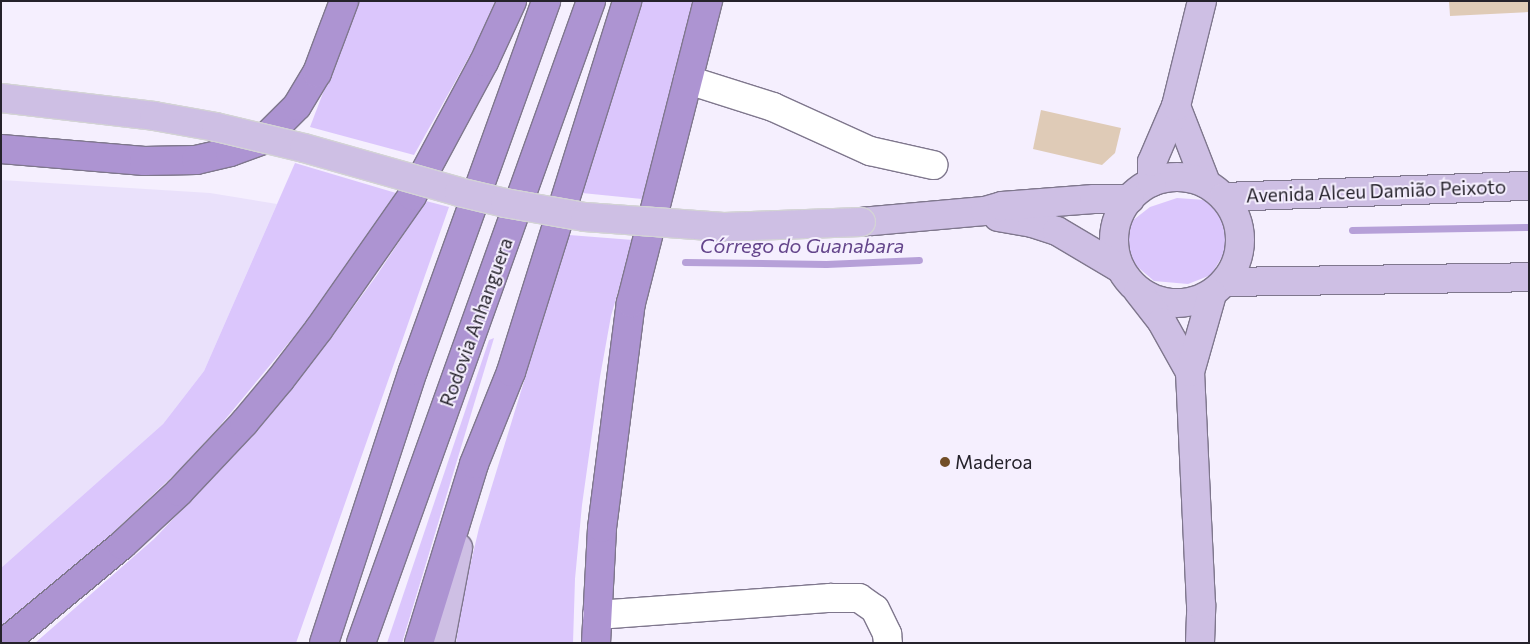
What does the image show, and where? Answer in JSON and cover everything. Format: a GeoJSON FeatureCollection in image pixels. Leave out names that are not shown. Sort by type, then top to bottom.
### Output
{"type":"FeatureCollection","features":[{"type":"Feature","properties":{"kind":"highway"},"geometry":{"type":"LineString","coordinates":[[1,149],[134,160],[196,160],[230,152],[263,140],[297,106],[317,73],[344,1]]}},
{"type":"Feature","properties":{"kind":"highway"},"geometry":{"type":"LineString","coordinates":[[4,643],[122,545],[179,492],[244,423],[280,380],[319,329],[412,196],[484,62],[512,1]]}},
{"type":"Feature","properties":{"kind":"highway"},"geometry":{"type":"LineString","coordinates":[[324,643],[412,372],[546,1]]}},
{"type":"Feature","properties":{"kind":"highway","name":"Rodovia Anhanguera"},"geometry":{"type":"LineString","coordinates":[[360,643],[591,1]]}},
{"type":"Feature","properties":{"kind":"highway"},"geometry":{"type":"LineString","coordinates":[[419,643],[474,464],[511,372],[627,1]]}},
{"type":"Feature","properties":{"kind":"highway"},"geometry":{"type":"LineString","coordinates":[[596,643],[602,528],[631,304],[708,1]]}},
{"type":"Feature","properties":{"kind":"main road"},"geometry":{"type":"LineString","coordinates":[[1152,182],[1152,162],[1176,106],[1202,1]]}},
{"type":"Feature","properties":{"kind":"main road"},"geometry":{"type":"LineString","coordinates":[[1,98],[145,115],[216,127],[304,148],[477,196],[585,217],[724,227],[861,222],[985,211],[1002,206],[1094,199],[1130,199]]}},
{"type":"Feature","properties":{"kind":"main road"},"geometry":{"type":"LineString","coordinates":[[1176,106],[1215,190],[1236,217],[1241,239],[1237,262],[1218,288],[1190,372],[1201,605],[1200,643]]}},
{"type":"Feature","properties":{"kind":"main road"},"geometry":{"type":"LineString","coordinates":[[1190,372],[1162,322],[1129,278],[1115,251],[1115,232],[1120,214],[1130,199],[1152,182],[1179,177],[1215,190]]}},
{"type":"Feature","properties":{"kind":"main road","name":"Avenida Alceu Damião Peixoto"},"geometry":{"type":"LineString","coordinates":[[1215,190],[1529,186]]}},
{"type":"Feature","properties":{"kind":"main road"},"geometry":{"type":"LineString","coordinates":[[985,211],[1004,220],[1032,223],[1057,231],[1129,278],[1149,297],[1165,302],[1197,301],[1218,288],[1529,276]]}},
{"type":"Feature","properties":{"kind":"main road"},"geometry":{"type":"LineString","coordinates":[[440,643],[474,464]]}},
{"type":"Feature","properties":{"kind":"lane"},"geometry":{"type":"LineString","coordinates":[[688,80],[773,107],[870,151],[933,165]]}},
{"type":"Feature","properties":{"kind":"lane"},"geometry":{"type":"LineString","coordinates":[[597,615],[740,604],[859,598],[875,609],[887,634],[888,643]]}},
{"type":"Feature","properties":{"kind":"shaded area"},"geometry":{"type":"Polygon","coordinates":[[[358,1],[497,1],[488,23],[414,155],[310,127],[358,1]]]}},
{"type":"Feature","properties":{"kind":"shaded area"},"geometry":{"type":"Polygon","coordinates":[[[641,1],[694,1],[642,199],[582,193],[641,1]]]}},
{"type":"Feature","properties":{"kind":"shaded area"},"geometry":{"type":"Polygon","coordinates":[[[295,163],[396,193],[315,311],[218,428],[177,472],[90,554],[1,628],[1,568],[163,424],[204,371],[295,163]]]}},
{"type":"Feature","properties":{"kind":"shaded area"},"geometry":{"type":"Polygon","coordinates":[[[1,180],[210,193],[277,204],[204,371],[163,424],[1,568],[1,180]]]}},
{"type":"Feature","properties":{"kind":"shaded area"},"geometry":{"type":"Polygon","coordinates":[[[1177,198],[1205,200],[1218,213],[1226,227],[1226,250],[1211,275],[1188,284],[1154,281],[1133,263],[1125,235],[1132,221],[1150,207],[1177,198]]]}},
{"type":"Feature","properties":{"kind":"shaded area"},"geometry":{"type":"Polygon","coordinates":[[[426,201],[449,207],[296,643],[35,643],[154,539],[239,450],[328,342],[377,275],[426,201]]]}},
{"type":"Feature","properties":{"kind":"shaded area"},"geometry":{"type":"Polygon","coordinates":[[[569,235],[633,240],[611,316],[600,377],[582,505],[575,579],[573,643],[456,643],[463,596],[479,528],[569,235]]]}},
{"type":"Feature","properties":{"kind":"shaded area"},"geometry":{"type":"Polygon","coordinates":[[[494,338],[402,643],[387,643],[489,340],[494,338]]]}},
{"type":"Feature","properties":{"kind":"building"},"geometry":{"type":"Polygon","coordinates":[[[1449,1],[1529,1],[1529,12],[1450,16],[1449,1]]]}},
{"type":"Feature","properties":{"kind":"building"},"geometry":{"type":"Polygon","coordinates":[[[1041,110],[1121,128],[1115,153],[1102,165],[1033,149],[1041,110]]]}},
{"type":"Feature","properties":{"kind":"waterway","name":"Córrego do Guanabara"},"geometry":{"type":"LineString","coordinates":[[1352,230],[1529,227]]}},
{"type":"Feature","properties":{"kind":"waterway","name":"Córrego do Guanabara"},"geometry":{"type":"LineString","coordinates":[[685,262],[826,264],[919,260]]}},
{"type":"Feature","properties":{"kind":"place","name":"Maderoa"},"geometry":{"type":"Point","coordinates":[945,462]}}]}
